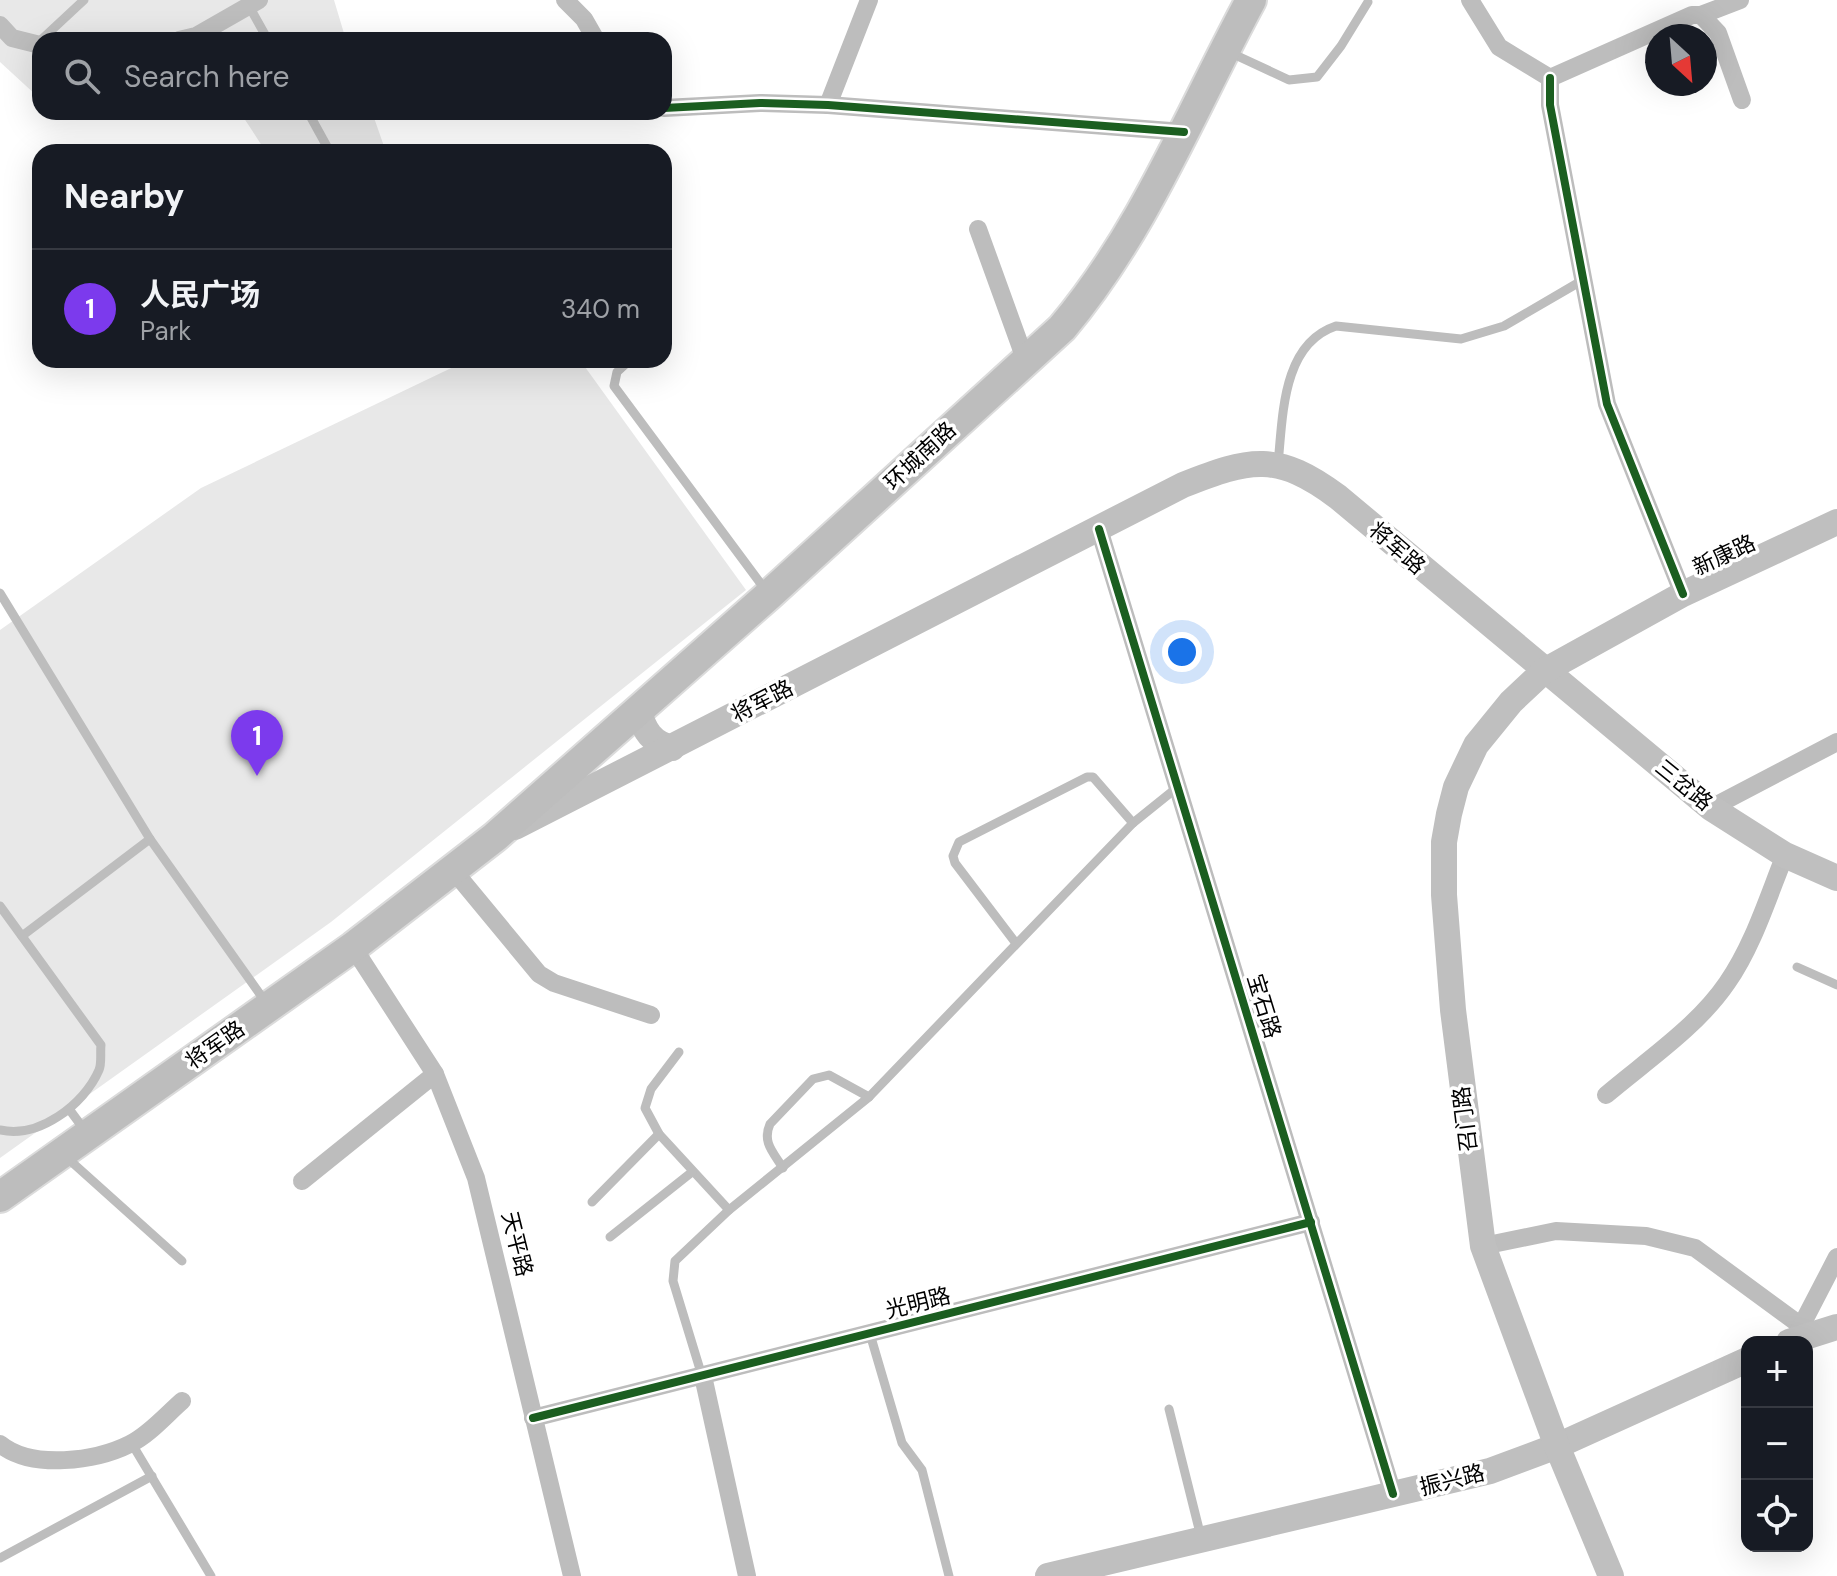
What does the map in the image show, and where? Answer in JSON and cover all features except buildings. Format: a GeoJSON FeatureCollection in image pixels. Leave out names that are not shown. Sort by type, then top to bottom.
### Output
{"type":"FeatureCollection","features":[{"type":"Feature","properties":{"kind":"main road","name":"环城南路"},"geometry":{"type":"LineString","coordinates":[[495,837],[769,595],[1062,328],[1094,290],[1129,236],[1251,0]]}},
{"type":"Feature","properties":{"kind":"main road","name":"将军路"},"geometry":{"type":"LineString","coordinates":[[0,1197],[353,947],[495,837],[1215,472],[1244,465],[1278,464],[1295,469],[1338,497],[1544,671]]}},
{"type":"Feature","properties":{"kind":"main road","name":"新康路"},"geometry":{"type":"LineString","coordinates":[[1544,671],[1683,594],[1837,522]]}},
{"type":"Feature","properties":{"kind":"main road","name":"三岔路"},"geometry":{"type":"LineString","coordinates":[[1544,671],[1711,808],[1785,855],[1837,878]]}},
{"type":"Feature","properties":{"kind":"main road","name":"召门路"},"geometry":{"type":"LineString","coordinates":[[1544,671],[1511,702],[1476,745],[1456,787],[1444,842],[1444,895],[1453,1010],[1483,1246],[1557,1446],[1611,1576]]}},
{"type":"Feature","properties":{"kind":"main road"},"geometry":{"type":"LineString","coordinates":[[639,711],[650,737],[657,744],[672,748]]}},
{"type":"Feature","properties":{"kind":"main road"},"geometry":{"type":"LineString","coordinates":[[1795,1336],[1837,1327]]}},
{"type":"Feature","properties":{"kind":"main road","name":"振兴路"},"geometry":{"type":"LineString","coordinates":[[1048,1576],[1490,1471],[1557,1446],[1741,1363]]}},
{"type":"Feature","properties":{"kind":"street"},"geometry":{"type":"LineString","coordinates":[[565,0],[584,19],[591,32]]}},
{"type":"Feature","properties":{"kind":"street"},"geometry":{"type":"LineString","coordinates":[[828,105],[869,0]]}},
{"type":"Feature","properties":{"kind":"street"},"geometry":{"type":"LineString","coordinates":[[1470,0],[1499,47],[1550,78]]}},
{"type":"Feature","properties":{"kind":"street"},"geometry":{"type":"LineString","coordinates":[[1677,0],[1718,33],[1742,100]]}},
{"type":"Feature","properties":{"kind":"street"},"geometry":{"type":"LineString","coordinates":[[1550,78],[1696,15],[1740,0]]}},
{"type":"Feature","properties":{"kind":"street"},"geometry":{"type":"LineString","coordinates":[[203,32],[254,3]]}},
{"type":"Feature","properties":{"kind":"street"},"geometry":{"type":"LineString","coordinates":[[0,25],[12,38],[32,42]]}},
{"type":"Feature","properties":{"kind":"street"},"geometry":{"type":"LineString","coordinates":[[1550,78],[1550,105],[1607,404],[1683,594]]}},
{"type":"Feature","properties":{"kind":"street"},"geometry":{"type":"LineString","coordinates":[[672,108],[760,103],[828,105],[1184,132]]}},
{"type":"Feature","properties":{"kind":"street"},"geometry":{"type":"LineString","coordinates":[[978,229],[1025,359]]}},
{"type":"Feature","properties":{"kind":"street","name":"宝石路"},"geometry":{"type":"LineString","coordinates":[[1099,529],[1393,1494]]}},
{"type":"Feature","properties":{"kind":"street"},"geometry":{"type":"LineString","coordinates":[[1711,808],[1837,742]]}},
{"type":"Feature","properties":{"kind":"street"},"geometry":{"type":"LineString","coordinates":[[1606,1095],[1698,1016],[1728,983],[1785,855]]}},
{"type":"Feature","properties":{"kind":"street"},"geometry":{"type":"LineString","coordinates":[[453,870],[539,974],[554,983],[651,1015]]}},
{"type":"Feature","properties":{"kind":"street","name":"天平路"},"geometry":{"type":"LineString","coordinates":[[353,947],[435,1074],[476,1178],[572,1576]]}},
{"type":"Feature","properties":{"kind":"street"},"geometry":{"type":"LineString","coordinates":[[302,1181],[435,1074]]}},
{"type":"Feature","properties":{"kind":"street","name":"光明路"},"geometry":{"type":"LineString","coordinates":[[533,1418],[1311,1222]]}},
{"type":"Feature","properties":{"kind":"street"},"geometry":{"type":"LineString","coordinates":[[1483,1246],[1556,1231],[1646,1236],[1695,1248],[1795,1336],[1837,1257]]}},
{"type":"Feature","properties":{"kind":"street"},"geometry":{"type":"LineString","coordinates":[[703,1376],[747,1576]]}},
{"type":"Feature","properties":{"kind":"street"},"geometry":{"type":"LineString","coordinates":[[0,1444],[8,1451],[44,1459],[83,1461],[132,1444],[182,1401]]}},
{"type":"Feature","properties":{"kind":"lane"},"geometry":{"type":"LineString","coordinates":[[51,32],[84,0]]}},
{"type":"Feature","properties":{"kind":"lane"},"geometry":{"type":"LineString","coordinates":[[1224,50],[1268,73],[1289,80],[1317,77],[1368,2]]}},
{"type":"Feature","properties":{"kind":"lane"},"geometry":{"type":"LineString","coordinates":[[254,3],[265,32]]}},
{"type":"Feature","properties":{"kind":"lane"},"geometry":{"type":"LineString","coordinates":[[312,120],[326,144]]}},
{"type":"Feature","properties":{"kind":"lane"},"geometry":{"type":"LineString","coordinates":[[1278,464],[1286,389],[1302,350],[1316,332],[1336,326],[1461,339],[1504,326],[1583,280]]}},
{"type":"Feature","properties":{"kind":"lane"},"geometry":{"type":"LineString","coordinates":[[621,368],[617,372],[614,386],[769,595]]}},
{"type":"Feature","properties":{"kind":"lane"},"geometry":{"type":"LineString","coordinates":[[0,593],[150,839],[268,1007]]}},
{"type":"Feature","properties":{"kind":"lane"},"geometry":{"type":"LineString","coordinates":[[1015,942],[955,863],[953,856],[959,842],[1087,777],[1093,777],[1133,823]]}},
{"type":"Feature","properties":{"kind":"lane"},"geometry":{"type":"LineString","coordinates":[[703,1376],[673,1281],[675,1261],[729,1210],[869,1097],[1015,942],[1133,823],[1179,786]]}},
{"type":"Feature","properties":{"kind":"lane"},"geometry":{"type":"LineString","coordinates":[[22,936],[150,839]]}},
{"type":"Feature","properties":{"kind":"lane"},"geometry":{"type":"LineString","coordinates":[[0,906],[101,1045],[100,1068],[69,1109],[45,1124],[13,1133],[0,1130]]}},
{"type":"Feature","properties":{"kind":"lane"},"geometry":{"type":"LineString","coordinates":[[1797,967],[1837,985]]}},
{"type":"Feature","properties":{"kind":"lane"},"geometry":{"type":"LineString","coordinates":[[679,1052],[651,1089],[645,1108],[659,1134],[729,1210]]}},
{"type":"Feature","properties":{"kind":"lane"},"geometry":{"type":"LineString","coordinates":[[783,1168],[766,1143],[766,1133],[770,1124],[813,1079],[829,1075],[869,1097]]}},
{"type":"Feature","properties":{"kind":"lane"},"geometry":{"type":"LineString","coordinates":[[69,1109],[88,1135]]}},
{"type":"Feature","properties":{"kind":"lane"},"geometry":{"type":"LineString","coordinates":[[592,1202],[659,1134]]}},
{"type":"Feature","properties":{"kind":"lane"},"geometry":{"type":"LineString","coordinates":[[62,1153],[182,1261]]}},
{"type":"Feature","properties":{"kind":"lane"},"geometry":{"type":"LineString","coordinates":[[610,1237],[692,1172]]}},
{"type":"Feature","properties":{"kind":"lane"},"geometry":{"type":"LineString","coordinates":[[870,1334],[902,1443],[922,1470],[949,1576]]}},
{"type":"Feature","properties":{"kind":"lane"},"geometry":{"type":"LineString","coordinates":[[1169,1409],[1201,1538]]}},
{"type":"Feature","properties":{"kind":"lane"},"geometry":{"type":"LineString","coordinates":[[132,1444],[211,1576]]}},
{"type":"Feature","properties":{"kind":"lane"},"geometry":{"type":"LineString","coordinates":[[0,1558],[152,1476]]}},
{"type":"Feature","properties":{"kind":"shaded area"},"geometry":{"type":"Polygon","coordinates":[[[0,0],[334,0],[344,32],[32,32],[32,91],[0,62],[0,0]]]}},
{"type":"Feature","properties":{"kind":"shaded area"},"geometry":{"type":"Polygon","coordinates":[[[245,120],[375,120],[383,144],[261,144],[245,120]]]}},
{"type":"Feature","properties":{"kind":"shaded area"},"geometry":{"type":"Polygon","coordinates":[[[451,368],[586,368],[746,590],[331,922],[0,1158],[0,630],[201,488],[451,368]]]}},
{"type":"Feature","properties":{"kind":"cycle path"},"geometry":{"type":"LineString","coordinates":[[1550,78],[1550,105],[1607,404],[1683,594]]}},
{"type":"Feature","properties":{"kind":"cycle path"},"geometry":{"type":"LineString","coordinates":[[672,108],[760,103],[828,105],[1184,132]]}},
{"type":"Feature","properties":{"kind":"cycle path"},"geometry":{"type":"LineString","coordinates":[[1099,529],[1393,1494]]}},
{"type":"Feature","properties":{"kind":"cycle path"},"geometry":{"type":"LineString","coordinates":[[533,1418],[1311,1222]]}},
{"type":"Feature","properties":{"kind":"place","name":"人民广场"},"geometry":{"type":"Point","coordinates":[257,776]}}]}
